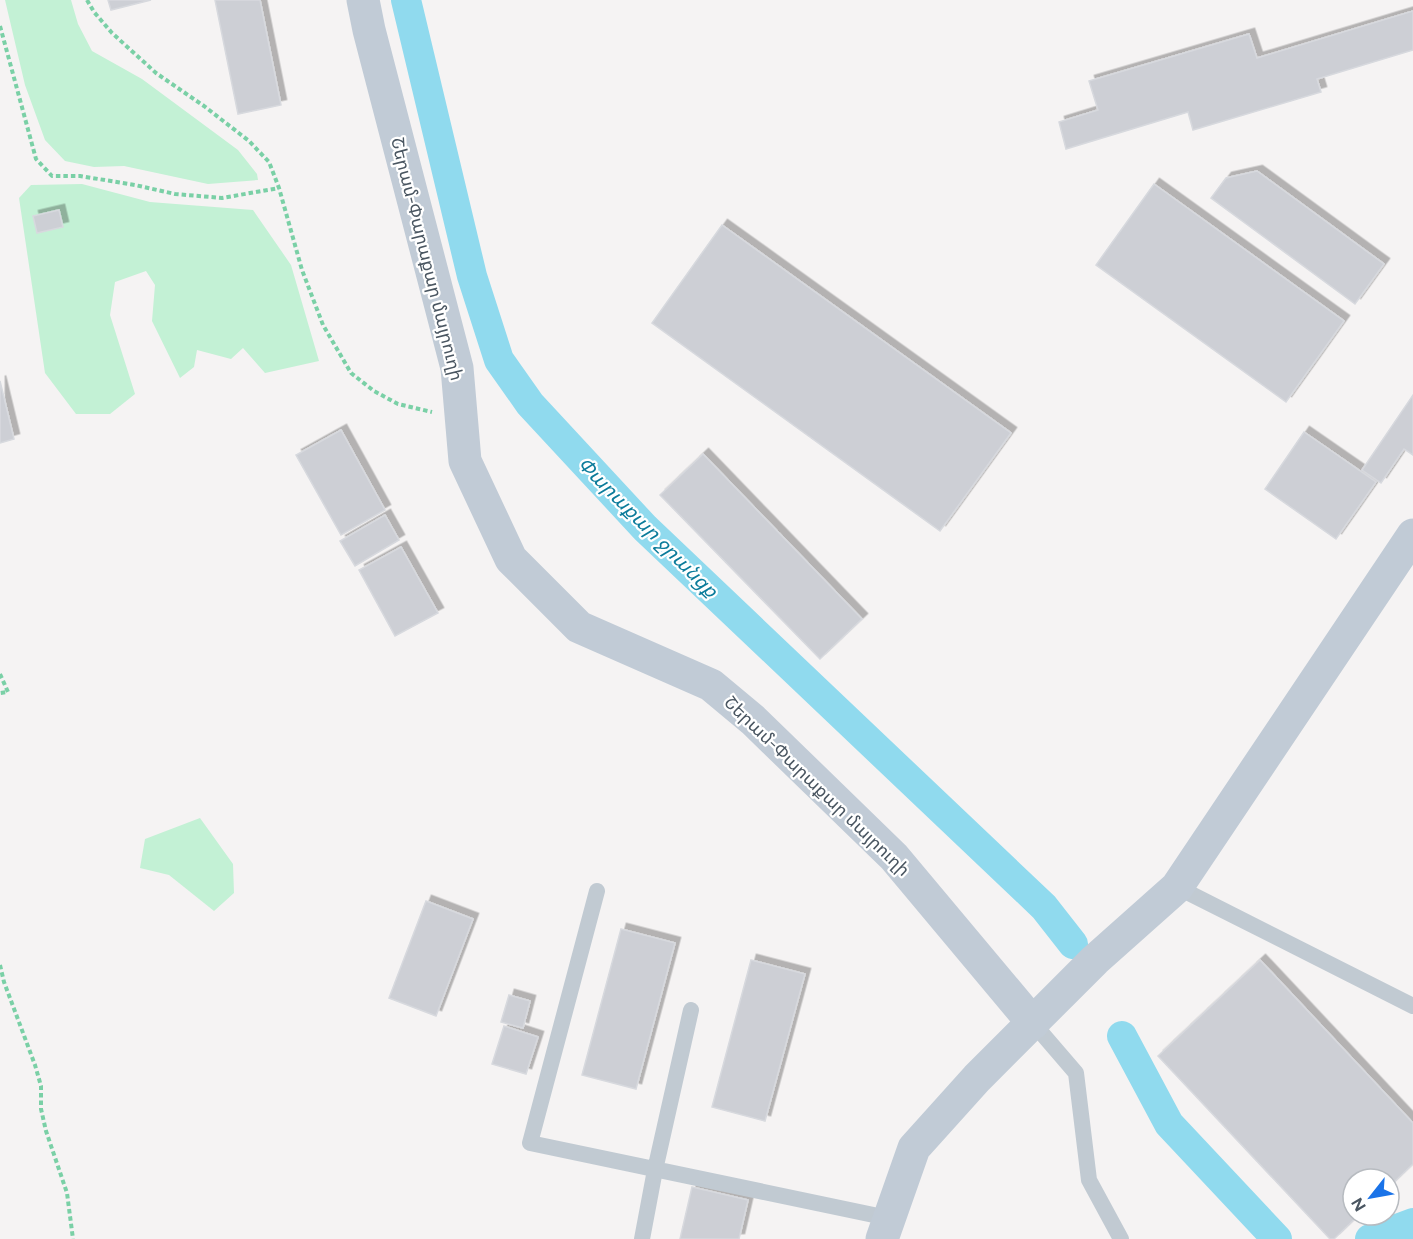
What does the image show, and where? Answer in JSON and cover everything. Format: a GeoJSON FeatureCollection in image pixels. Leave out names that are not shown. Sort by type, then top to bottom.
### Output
{"type":"FeatureCollection","features":[{"type":"Feature","properties":{"kind":"street","name":"Շերամ-Փարաքար մայրուղի"},"geometry":{"type":"LineString","coordinates":[[363,0],[457,368],[465,461],[511,559],[579,627],[711,685],[753,720],[894,857],[1033,1023]]}},
{"type":"Feature","properties":{"kind":"street"},"geometry":{"type":"LineString","coordinates":[[885,1229],[914,1148],[977,1078],[1095,960],[1176,887],[1413,535]]}},
{"type":"Feature","properties":{"kind":"lane"},"geometry":{"type":"LineString","coordinates":[[1176,887],[1413,1006]]}},
{"type":"Feature","properties":{"kind":"lane"},"geometry":{"type":"LineString","coordinates":[[597,891],[530,1143],[655,1170],[885,1229]]}},
{"type":"Feature","properties":{"kind":"lane"},"geometry":{"type":"LineString","coordinates":[[642,1239],[691,1010]]}},
{"type":"Feature","properties":{"kind":"lane"},"geometry":{"type":"LineString","coordinates":[[1033,1023],[1076,1073],[1089,1180],[1121,1239]]}},
{"type":"Feature","properties":{"kind":"path"},"geometry":{"type":"LineString","coordinates":[[87,0],[112,33],[156,73],[249,141],[269,162],[279,188],[302,270],[323,324],[351,373],[374,391],[398,404],[462,419]]}},
{"type":"Feature","properties":{"kind":"path"},"geometry":{"type":"LineString","coordinates":[[0,26],[36,159],[52,176],[80,176],[175,194],[222,198],[279,188]]}},
{"type":"Feature","properties":{"kind":"path"},"geometry":{"type":"LineString","coordinates":[[0,674],[8,692],[0,693]]}},
{"type":"Feature","properties":{"kind":"path"},"geometry":{"type":"LineString","coordinates":[[0,965],[41,1086],[41,1109],[67,1193],[73,1239]]}},
{"type":"Feature","properties":{"kind":"green space"},"geometry":{"type":"Polygon","coordinates":[[[5,0],[71,0],[78,24],[92,51],[142,79],[238,150],[257,174],[258,180],[208,184],[124,166],[94,167],[65,161],[45,140],[25,85],[5,0]]]}},
{"type":"Feature","properties":{"kind":"green space"},"geometry":{"type":"Polygon","coordinates":[[[82,184],[150,202],[253,210],[291,265],[319,361],[265,373],[243,348],[231,359],[197,350],[194,367],[180,378],[152,321],[155,285],[146,271],[115,282],[110,315],[135,394],[110,414],[76,414],[45,373],[19,198],[31,185],[82,184]]]}},
{"type":"Feature","properties":{"kind":"green space"},"geometry":{"type":"Polygon","coordinates":[[[200,818],[233,864],[234,893],[214,911],[169,875],[140,868],[145,839],[200,818]]]}},
{"type":"Feature","properties":{"kind":"building"},"geometry":{"type":"Polygon","coordinates":[[[108,0],[151,0],[111,10],[108,0]]]}},
{"type":"Feature","properties":{"kind":"building"},"geometry":{"type":"Polygon","coordinates":[[[215,0],[260,0],[281,105],[238,114],[215,0]]]}},
{"type":"Feature","properties":{"kind":"building"},"geometry":{"type":"Polygon","coordinates":[[[1413,11],[1413,50],[1317,79],[1321,92],[1193,130],[1188,112],[1066,149],[1059,122],[1098,110],[1089,81],[1249,34],[1257,58],[1413,11]]]}},
{"type":"Feature","properties":{"kind":"building"},"geometry":{"type":"Polygon","coordinates":[[[1257,171],[1384,264],[1355,304],[1211,198],[1226,178],[1257,171]]]}},
{"type":"Feature","properties":{"kind":"building"},"geometry":{"type":"Polygon","coordinates":[[[1154,184],[1344,321],[1286,402],[1096,265],[1154,184]]]}},
{"type":"Feature","properties":{"kind":"building"},"geometry":{"type":"Polygon","coordinates":[[[59,210],[63,227],[37,233],[33,216],[59,210]]]}},
{"type":"Feature","properties":{"kind":"building"},"geometry":{"type":"Polygon","coordinates":[[[722,225],[1011,433],[940,531],[652,323],[722,225]]]}},
{"type":"Feature","properties":{"kind":"building"},"geometry":{"type":"Polygon","coordinates":[[[0,381],[14,439],[0,443],[0,381]]]}},
{"type":"Feature","properties":{"kind":"building"},"geometry":{"type":"Polygon","coordinates":[[[1413,395],[1413,455],[1404,449],[1381,483],[1362,470],[1413,395]]]}},
{"type":"Feature","properties":{"kind":"building"},"geometry":{"type":"Polygon","coordinates":[[[341,430],[385,510],[341,535],[296,455],[341,430]]]}},
{"type":"Feature","properties":{"kind":"building"},"geometry":{"type":"Polygon","coordinates":[[[1304,432],[1376,482],[1336,539],[1265,489],[1304,432]]]}},
{"type":"Feature","properties":{"kind":"building"},"geometry":{"type":"Polygon","coordinates":[[[703,454],[862,619],[820,659],[660,495],[703,454]]]}},
{"type":"Feature","properties":{"kind":"building"},"geometry":{"type":"Polygon","coordinates":[[[385,515],[399,540],[355,566],[340,541],[385,515]]]}},
{"type":"Feature","properties":{"kind":"building"},"geometry":{"type":"Polygon","coordinates":[[[401,547],[438,613],[395,636],[359,570],[401,547]]]}},
{"type":"Feature","properties":{"kind":"building"},"geometry":{"type":"Polygon","coordinates":[[[426,901],[473,919],[436,1016],[389,998],[426,901]]]}},
{"type":"Feature","properties":{"kind":"building"},"geometry":{"type":"Polygon","coordinates":[[[621,929],[675,943],[636,1089],[582,1075],[621,929]]]}},
{"type":"Feature","properties":{"kind":"building"},"geometry":{"type":"Polygon","coordinates":[[[751,960],[805,974],[765,1121],[712,1107],[751,960]]]}},
{"type":"Feature","properties":{"kind":"building"},"geometry":{"type":"Polygon","coordinates":[[[1260,960],[1413,1123],[1413,1164],[1401,1176],[1401,1167],[1341,1167],[1341,1227],[1346,1227],[1334,1239],[1330,1239],[1158,1056],[1260,960]]]}},
{"type":"Feature","properties":{"kind":"building"},"geometry":{"type":"Polygon","coordinates":[[[509,995],[530,1001],[523,1028],[501,1022],[509,995]]]}},
{"type":"Feature","properties":{"kind":"building"},"geometry":{"type":"Polygon","coordinates":[[[504,1026],[538,1037],[526,1074],[492,1064],[504,1026]]]}},
{"type":"Feature","properties":{"kind":"building"},"geometry":{"type":"Polygon","coordinates":[[[692,1187],[748,1200],[739,1239],[680,1239],[692,1187]]]}},
{"type":"Feature","properties":{"kind":"waterway","name":"Փարաքար ջրանցք"},"geometry":{"type":"LineString","coordinates":[[406,0],[472,276],[499,360],[530,404],[645,528],[1044,907],[1073,944]]}},
{"type":"Feature","properties":{"kind":"waterway","name":"Փարաքար ջրանցք"},"geometry":{"type":"LineString","coordinates":[[1122,1036],[1169,1124],[1277,1239]]}},
{"type":"Feature","properties":{"kind":"waterway","name":"Փարաքար ջրանցք"},"geometry":{"type":"LineString","coordinates":[[1370,1239],[1413,1223]]}}]}
